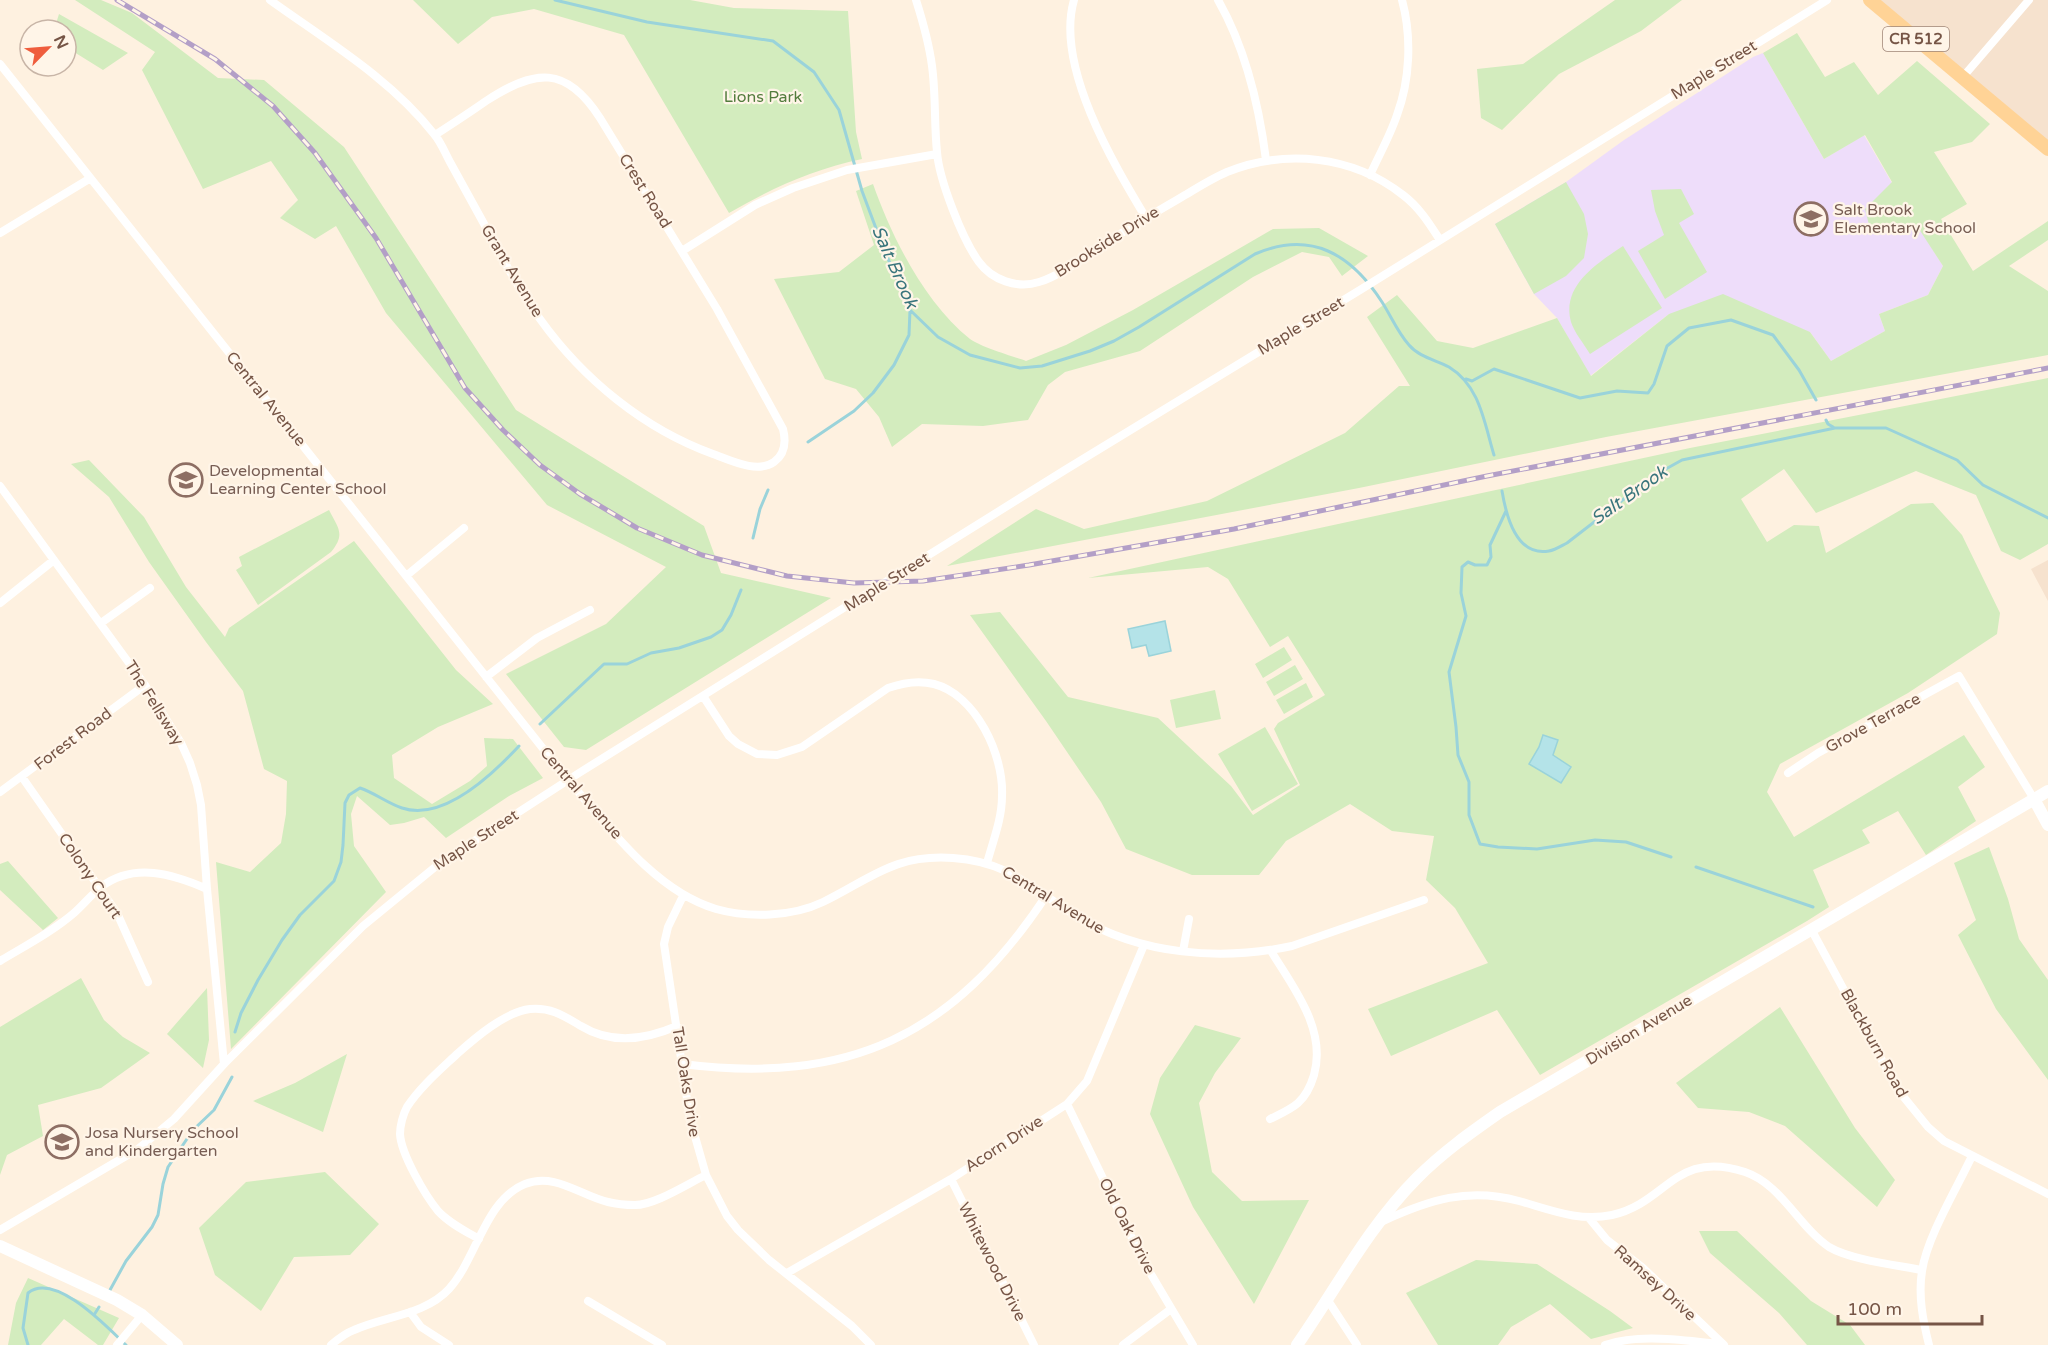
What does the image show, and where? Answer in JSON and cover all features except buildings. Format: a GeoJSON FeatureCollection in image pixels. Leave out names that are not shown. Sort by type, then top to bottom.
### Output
{"type":"FeatureCollection","features":[{"type":"Feature","properties":{"kind":"main road","name":"CR 512"},"geometry":{"type":"LineString","coordinates":[[1870,0],[2048,149]]}},
{"type":"Feature","properties":{"kind":"street","name":"Grant Avenue"},"geometry":{"type":"LineString","coordinates":[[270,0],[386,84],[435,135],[526,298],[556,339],[595,381],[660,430],[695,447],[731,460],[754,466],[766,465],[780,456],[785,443],[784,436]]}},
{"type":"Feature","properties":{"kind":"street","name":"Brookside Drive"},"geometry":{"type":"LineString","coordinates":[[916,0],[925,28],[932,66],[940,172],[950,203],[975,257],[991,274],[1006,282],[1028,284],[1050,278],[1214,178],[1266,160],[1316,159],[1370,175],[1404,195],[1425,216],[1440,240]]}},
{"type":"Feature","properties":{"kind":"street"},"geometry":{"type":"LineString","coordinates":[[1074,0],[1070,12],[1069,30],[1072,53],[1080,81],[1108,153],[1146,218]]}},
{"type":"Feature","properties":{"kind":"street"},"geometry":{"type":"LineString","coordinates":[[1218,0],[1241,52],[1252,85],[1261,120],[1266,160]]}},
{"type":"Feature","properties":{"kind":"street"},"geometry":{"type":"LineString","coordinates":[[1370,175],[1396,118],[1404,91],[1408,48],[1402,0]]}},
{"type":"Feature","properties":{"kind":"street","name":"Maple Street"},"geometry":{"type":"LineString","coordinates":[[0,1230],[138,1149],[174,1119],[224,1064],[363,926],[440,863],[568,780],[1065,470],[1827,0]]}},
{"type":"Feature","properties":{"kind":"street"},"geometry":{"type":"LineString","coordinates":[[1962,78],[2029,0]]}},
{"type":"Feature","properties":{"kind":"street","name":"Central Avenue"},"geometry":{"type":"LineString","coordinates":[[0,64],[568,780],[637,858],[683,896],[718,909],[752,914],[779,913],[821,903],[870,875],[897,864],[941,858],[987,863],[1004,869],[1024,879],[1046,896],[1100,930],[1144,945],[1183,951],[1230,953],[1271,951],[1300,944],[1424,900]]}},
{"type":"Feature","properties":{"kind":"street","name":"Crest Road"},"geometry":{"type":"LineString","coordinates":[[435,135],[517,83],[541,78],[565,82],[582,94],[592,105],[717,309],[783,429],[784,436]]}},
{"type":"Feature","properties":{"kind":"street"},"geometry":{"type":"LineString","coordinates":[[682,251],[754,205],[794,188],[847,170],[937,154]]}},
{"type":"Feature","properties":{"kind":"street"},"geometry":{"type":"LineString","coordinates":[[0,234],[89,179]]}},
{"type":"Feature","properties":{"kind":"street","name":"The Fellsway"},"geometry":{"type":"LineString","coordinates":[[0,486],[145,685],[171,726],[190,763],[201,805],[224,1064]]}},
{"type":"Feature","properties":{"kind":"street"},"geometry":{"type":"LineString","coordinates":[[406,576],[464,528]]}},
{"type":"Feature","properties":{"kind":"street"},"geometry":{"type":"LineString","coordinates":[[0,603],[54,560]]}},
{"type":"Feature","properties":{"kind":"street"},"geometry":{"type":"LineString","coordinates":[[101,623],[150,588]]}},
{"type":"Feature","properties":{"kind":"street"},"geometry":{"type":"LineString","coordinates":[[486,677],[537,638],[590,610]]}},
{"type":"Feature","properties":{"kind":"street","name":"Grove Terrace"},"geometry":{"type":"LineString","coordinates":[[1788,773],[1818,753],[1959,676],[2034,799]]}},
{"type":"Feature","properties":{"kind":"street"},"geometry":{"type":"LineString","coordinates":[[703,696],[729,736],[738,744],[758,754],[777,755],[802,747],[888,688],[920,682],[932,683],[950,692],[966,705],[981,724],[993,746],[1000,770],[1002,807],[987,863]]}},
{"type":"Feature","properties":{"kind":"street","name":"Forest Road"},"geometry":{"type":"LineString","coordinates":[[0,792],[145,685]]}},
{"type":"Feature","properties":{"kind":"street","name":"Colony Court"},"geometry":{"type":"LineString","coordinates":[[22,777],[117,913],[148,982]]}},
{"type":"Feature","properties":{"kind":"street","name":"Division Avenue"},"geometry":{"type":"LineString","coordinates":[[1297,1345],[1380,1222],[1416,1179],[1452,1145],[1500,1112],[2048,791]]}},
{"type":"Feature","properties":{"kind":"street"},"geometry":{"type":"LineString","coordinates":[[2034,799],[2048,825]]}},
{"type":"Feature","properties":{"kind":"street"},"geometry":{"type":"LineString","coordinates":[[0,961],[49,932],[74,913],[100,888],[124,876],[150,872],[176,876],[207,889]]}},
{"type":"Feature","properties":{"kind":"street","name":"Tall Oaks Drive"},"geometry":{"type":"LineString","coordinates":[[683,896],[668,927],[664,944],[690,1119],[706,1175],[727,1216],[738,1230],[769,1260],[852,1326],[871,1345]]}},
{"type":"Feature","properties":{"kind":"street"},"geometry":{"type":"LineString","coordinates":[[682,1064],[744,1070],[777,1069],[848,1058],[874,1049],[938,1015],[959,998],[1004,954],[1046,896]]}},
{"type":"Feature","properties":{"kind":"street"},"geometry":{"type":"LineString","coordinates":[[1183,951],[1190,919]]}},
{"type":"Feature","properties":{"kind":"street","name":"Blackburn Road"},"geometry":{"type":"LineString","coordinates":[[1810,929],[1898,1090],[1915,1112],[1944,1141],[2048,1194]]}},
{"type":"Feature","properties":{"kind":"street","name":"Acorn Drive"},"geometry":{"type":"LineString","coordinates":[[787,1273],[951,1179],[1067,1104],[1087,1081],[1144,945]]}},
{"type":"Feature","properties":{"kind":"street"},"geometry":{"type":"LineString","coordinates":[[1270,1119],[1290,1109],[1307,1093],[1315,1071],[1317,1057],[1313,1027],[1307,1012],[1271,951]]}},
{"type":"Feature","properties":{"kind":"street"},"geometry":{"type":"LineString","coordinates":[[479,1239],[439,1212],[404,1151],[400,1134],[403,1116],[407,1107],[427,1083],[477,1036],[525,1010],[554,1011],[588,1030],[616,1038],[644,1037],[677,1026]]}},
{"type":"Feature","properties":{"kind":"street","name":"Old Oak Drive"},"geometry":{"type":"LineString","coordinates":[[1067,1104],[1142,1259],[1193,1345]]}},
{"type":"Feature","properties":{"kind":"street"},"geometry":{"type":"LineString","coordinates":[[1929,1345],[1920,1291],[1922,1270],[1929,1244],[1972,1156]]}},
{"type":"Feature","properties":{"kind":"street"},"geometry":{"type":"LineString","coordinates":[[1380,1222],[1423,1203],[1440,1198],[1467,1195],[1491,1196],[1517,1201],[1568,1216],[1589,1218],[1614,1215],[1638,1205],[1680,1175],[1702,1166],[1726,1167],[1748,1173],[1770,1186],[1810,1231],[1829,1247],[1845,1254],[1922,1270]]}},
{"type":"Feature","properties":{"kind":"street"},"geometry":{"type":"LineString","coordinates":[[332,1345],[354,1330],[410,1312],[436,1300],[448,1290],[461,1274],[495,1208],[508,1195],[526,1183],[556,1182],[579,1189],[606,1202],[636,1205],[648,1203],[706,1175]]}},
{"type":"Feature","properties":{"kind":"street","name":"Whitewood Drive"},"geometry":{"type":"LineString","coordinates":[[951,1179],[1034,1345]]}},
{"type":"Feature","properties":{"kind":"street","name":"Ramsey Drive"},"geometry":{"type":"LineString","coordinates":[[1589,1218],[1607,1240],[1643,1268],[1723,1345]]}},
{"type":"Feature","properties":{"kind":"street"},"geometry":{"type":"LineString","coordinates":[[0,1246],[117,1300],[142,1315],[177,1345]]}},
{"type":"Feature","properties":{"kind":"street"},"geometry":{"type":"LineString","coordinates":[[1328,1299],[1357,1345]]}},
{"type":"Feature","properties":{"kind":"street"},"geometry":{"type":"LineString","coordinates":[[588,1301],[662,1345]]}},
{"type":"Feature","properties":{"kind":"street"},"geometry":{"type":"LineString","coordinates":[[1123,1345],[1171,1309]]}},
{"type":"Feature","properties":{"kind":"street"},"geometry":{"type":"LineString","coordinates":[[410,1312],[421,1327],[448,1345]]}},
{"type":"Feature","properties":{"kind":"street"},"geometry":{"type":"LineString","coordinates":[[117,1345],[142,1315]]}},
{"type":"Feature","properties":{"kind":"street"},"geometry":{"type":"LineString","coordinates":[[1605,1345],[1636,1339],[1666,1339],[1723,1345]]}},
{"type":"Feature","properties":{"kind":"shaded area"},"geometry":{"type":"Polygon","coordinates":[[[1871,0],[2048,0],[2048,147],[1871,0]]]}},
{"type":"Feature","properties":{"kind":"shaded area"},"geometry":{"type":"Polygon","coordinates":[[[1763,53],[1824,159],[1864,135],[1892,183],[1866,209],[1918,226],[1943,266],[1928,295],[1879,314],[1885,331],[1831,361],[1810,332],[1669,314],[1590,376],[1557,318],[1534,294],[1495,224],[1566,182],[1624,140],[1753,57],[1763,53]]]}},
{"type":"Feature","properties":{"kind":"shaded area"},"geometry":{"type":"Polygon","coordinates":[[[2048,560],[2048,601],[2031,569],[2048,560]]]}},
{"type":"Feature","properties":{"kind":"green space"},"geometry":{"type":"Polygon","coordinates":[[[75,0],[101,0],[132,13],[218,78],[264,80],[344,147],[516,410],[704,526],[721,573],[831,598],[586,750],[564,747],[506,674],[606,624],[666,567],[547,505],[386,313],[336,226],[315,239],[280,218],[298,200],[271,161],[203,189],[142,70],[155,52],[75,0]]]}},
{"type":"Feature","properties":{"kind":"green space","name":"Lions Park"},"geometry":{"type":"Polygon","coordinates":[[[413,0],[690,0],[734,8],[848,11],[856,132],[862,159],[794,180],[729,213],[624,35],[534,9],[492,17],[458,44],[413,0]]]}},
{"type":"Feature","properties":{"kind":"green space"},"geometry":{"type":"Polygon","coordinates":[[[1615,0],[1682,0],[1641,31],[1559,74],[1502,130],[1481,118],[1477,69],[1523,64],[1615,0]]]}},
{"type":"Feature","properties":{"kind":"green space"},"geometry":{"type":"Polygon","coordinates":[[[78,25],[128,53],[103,70],[78,54],[78,25]]]}},
{"type":"Feature","properties":{"kind":"green space"},"geometry":{"type":"Polygon","coordinates":[[[1797,33],[1825,77],[1854,62],[1878,95],[1917,61],[1990,124],[1972,142],[1934,152],[1967,204],[1941,219],[1973,271],[2048,221],[2048,240],[2009,266],[2048,291],[2048,355],[1606,437],[1359,488],[947,566],[1036,509],[1084,529],[1207,501],[1345,433],[1399,386],[1410,386],[1367,317],[1397,295],[1437,341],[1473,348],[1557,318],[1591,376],[1669,314],[1723,294],[1810,332],[1831,361],[1885,331],[1879,314],[1928,295],[1943,266],[1917,226],[1871,233],[1865,209],[1892,182],[1865,135],[1824,159],[1763,53],[1797,33]]]}},
{"type":"Feature","properties":{"kind":"green space"},"geometry":{"type":"Polygon","coordinates":[[[1566,182],[1584,214],[1588,234],[1584,258],[1566,276],[1534,294],[1495,224],[1566,182]]]}},
{"type":"Feature","properties":{"kind":"green space"},"geometry":{"type":"Polygon","coordinates":[[[873,184],[900,247],[939,307],[970,339],[1026,361],[1066,345],[1133,310],[1273,229],[1319,228],[1368,256],[1342,276],[1329,257],[1302,252],[1253,277],[1140,351],[1065,372],[1048,385],[1028,420],[983,426],[922,424],[892,447],[879,417],[856,389],[825,379],[774,279],[839,272],[874,245],[856,191],[873,184]]]}},
{"type":"Feature","properties":{"kind":"green space"},"geometry":{"type":"Polygon","coordinates":[[[1681,189],[1694,214],[1679,223],[1707,272],[1665,299],[1638,251],[1664,235],[1655,211],[1651,190],[1681,189]]]}},
{"type":"Feature","properties":{"kind":"green space"},"geometry":{"type":"Polygon","coordinates":[[[1623,246],[1662,308],[1590,354],[1571,322],[1569,309],[1571,297],[1584,276],[1623,246]]]}},
{"type":"Feature","properties":{"kind":"green space"},"geometry":{"type":"Polygon","coordinates":[[[2048,378],[2048,544],[2020,560],[2001,551],[1976,495],[1916,471],[1816,513],[1784,469],[1741,499],[1767,542],[1794,525],[1819,526],[1826,553],[1911,504],[1933,503],[1962,535],[2000,613],[1997,634],[1908,693],[1780,764],[1767,792],[1794,837],[1964,735],[1985,767],[1958,787],[1976,821],[1926,855],[1898,811],[1862,830],[1870,843],[1813,870],[1829,907],[1540,1075],[1497,1010],[1391,1056],[1368,1009],[1488,963],[1455,908],[1426,880],[1434,836],[1392,831],[1350,804],[1286,841],[1259,875],[1192,875],[1126,849],[1101,802],[970,615],[1000,612],[1068,697],[1158,718],[1231,786],[1253,815],[1300,785],[1274,729],[1278,723],[1325,695],[1288,636],[1270,647],[1228,579],[1208,567],[1088,578],[1690,448],[2048,378]]]}},
{"type":"Feature","properties":{"kind":"green space"},"geometry":{"type":"Polygon","coordinates":[[[89,460],[144,517],[186,587],[225,637],[229,628],[354,541],[456,670],[493,704],[438,727],[392,755],[394,778],[432,804],[470,781],[487,766],[484,738],[513,739],[543,778],[509,796],[446,838],[424,817],[390,825],[357,796],[351,814],[354,846],[386,892],[231,1049],[216,862],[250,872],[281,843],[286,814],[287,781],[264,769],[243,691],[149,562],[109,497],[71,464],[89,460]]]}},
{"type":"Feature","properties":{"kind":"green space"},"geometry":{"type":"Polygon","coordinates":[[[329,510],[339,531],[336,546],[258,605],[236,570],[242,566],[239,557],[329,510]]]}},
{"type":"Feature","properties":{"kind":"green space"},"geometry":{"type":"Polygon","coordinates":[[[1284,647],[1292,660],[1263,678],[1255,664],[1284,647]]]}},
{"type":"Feature","properties":{"kind":"green space"},"geometry":{"type":"Polygon","coordinates":[[[1295,665],[1303,679],[1274,696],[1266,682],[1295,665]]]}},
{"type":"Feature","properties":{"kind":"green space"},"geometry":{"type":"Polygon","coordinates":[[[1306,683],[1313,697],[1284,714],[1276,700],[1306,683]]]}},
{"type":"Feature","properties":{"kind":"green space"},"geometry":{"type":"Polygon","coordinates":[[[1215,690],[1221,719],[1176,728],[1170,700],[1215,690]]]}},
{"type":"Feature","properties":{"kind":"green space"},"geometry":{"type":"Polygon","coordinates":[[[1265,727],[1298,784],[1252,811],[1218,754],[1265,727]]]}},
{"type":"Feature","properties":{"kind":"green space"},"geometry":{"type":"Polygon","coordinates":[[[1989,847],[2008,899],[2019,939],[2048,980],[2048,1080],[1996,1009],[1958,935],[1976,920],[1954,863],[1989,847]]]}},
{"type":"Feature","properties":{"kind":"green space"},"geometry":{"type":"Polygon","coordinates":[[[8,861],[58,918],[43,930],[0,890],[0,864],[8,861]]]}},
{"type":"Feature","properties":{"kind":"green space"},"geometry":{"type":"Polygon","coordinates":[[[81,978],[104,1020],[123,1037],[150,1053],[101,1088],[38,1105],[43,1136],[7,1155],[0,1175],[0,1027],[81,978]]]}},
{"type":"Feature","properties":{"kind":"green space"},"geometry":{"type":"Polygon","coordinates":[[[207,988],[209,1040],[203,1068],[167,1034],[207,988]]]}},
{"type":"Feature","properties":{"kind":"green space"},"geometry":{"type":"Polygon","coordinates":[[[1780,1007],[1855,1128],[1895,1180],[1877,1207],[1785,1126],[1749,1112],[1698,1108],[1676,1083],[1780,1007]]]}},
{"type":"Feature","properties":{"kind":"green space"},"geometry":{"type":"Polygon","coordinates":[[[1195,1025],[1241,1038],[1215,1073],[1199,1103],[1212,1172],[1242,1201],[1309,1200],[1254,1304],[1193,1207],[1150,1114],[1160,1078],[1195,1025]]]}},
{"type":"Feature","properties":{"kind":"green space"},"geometry":{"type":"Polygon","coordinates":[[[347,1054],[323,1132],[253,1101],[295,1083],[347,1054]]]}},
{"type":"Feature","properties":{"kind":"green space"},"geometry":{"type":"Polygon","coordinates":[[[325,1172],[379,1224],[350,1255],[294,1257],[261,1311],[215,1275],[199,1228],[246,1182],[325,1172]]]}},
{"type":"Feature","properties":{"kind":"green space"},"geometry":{"type":"Polygon","coordinates":[[[1699,1231],[1737,1231],[1811,1301],[1850,1325],[1865,1345],[1807,1345],[1779,1313],[1710,1253],[1699,1231]]]}},
{"type":"Feature","properties":{"kind":"green space"},"geometry":{"type":"Polygon","coordinates":[[[1476,1260],[1537,1264],[1633,1328],[1591,1339],[1550,1304],[1511,1327],[1498,1345],[1438,1345],[1406,1293],[1476,1260]]]}},
{"type":"Feature","properties":{"kind":"green space"},"geometry":{"type":"Polygon","coordinates":[[[28,1278],[119,1318],[103,1345],[98,1345],[64,1319],[41,1345],[8,1345],[16,1303],[28,1278]]]}},
{"type":"Feature","properties":{"kind":"water"},"geometry":{"type":"Polygon","coordinates":[[[1165,621],[1171,651],[1149,656],[1146,645],[1132,648],[1128,629],[1165,621]]]}},
{"type":"Feature","properties":{"kind":"water"},"geometry":{"type":"Polygon","coordinates":[[[1543,735],[1558,740],[1553,755],[1571,767],[1561,783],[1529,764],[1543,735]]]}},
{"type":"Feature","properties":{"kind":"waterway","name":"Salt Brook"},"geometry":{"type":"LineString","coordinates":[[555,0],[647,22],[773,41],[814,72],[839,110],[862,191],[910,310],[938,337],[970,355],[1020,368],[1042,366],[1090,351],[1139,327],[1255,254],[1275,247],[1312,246],[1343,259],[1357,271],[1382,302],[1409,345],[1423,355],[1449,367],[1468,384],[1484,418],[1494,455]]}},
{"type":"Feature","properties":{"kind":"waterway"},"geometry":{"type":"LineString","coordinates":[[808,442],[854,411],[873,393],[894,365],[909,335],[910,310]]}},
{"type":"Feature","properties":{"kind":"waterway","name":"Salt Brook"},"geometry":{"type":"LineString","coordinates":[[1466,379],[1472,381],[1494,369],[1580,398],[1617,391],[1648,393],[1654,384],[1667,346],[1689,328],[1731,320],[1773,335],[1799,370],[1816,400]]}},
{"type":"Feature","properties":{"kind":"waterway","name":"Salt Brook"},"geometry":{"type":"LineString","coordinates":[[1826,420],[1833,427]]}},
{"type":"Feature","properties":{"kind":"waterway","name":"Salt Brook"},"geometry":{"type":"LineString","coordinates":[[1502,491],[1510,522],[1521,541],[1528,548],[1549,551],[1567,543],[1655,475],[1682,460],[1835,428],[1886,428],[1957,460],[1983,485],[2048,518]]}},
{"type":"Feature","properties":{"kind":"waterway"},"geometry":{"type":"LineString","coordinates":[[753,538],[760,509],[768,490]]}},
{"type":"Feature","properties":{"kind":"waterway"},"geometry":{"type":"LineString","coordinates":[[1506,511],[1490,545],[1491,557],[1487,565],[1475,565],[1468,562],[1462,567],[1461,593],[1466,616],[1449,672],[1458,755],[1469,782],[1469,815],[1480,844],[1537,849],[1595,840],[1626,842],[1671,857]]}},
{"type":"Feature","properties":{"kind":"waterway"},"geometry":{"type":"LineString","coordinates":[[540,724],[604,664],[627,664],[651,653],[679,648],[711,637],[722,630],[741,590]]}},
{"type":"Feature","properties":{"kind":"waterway"},"geometry":{"type":"LineString","coordinates":[[235,1032],[241,1013],[282,940],[300,915],[334,881],[341,862],[345,803],[349,795],[360,788],[402,808],[418,811],[434,808],[451,802],[482,782],[519,746]]}},
{"type":"Feature","properties":{"kind":"waterway"},"geometry":{"type":"LineString","coordinates":[[1696,867],[1813,907]]}},
{"type":"Feature","properties":{"kind":"waterway"},"geometry":{"type":"LineString","coordinates":[[110,1290],[126,1261],[152,1227],[158,1215],[168,1167],[193,1130],[214,1110],[232,1077]]}},
{"type":"Feature","properties":{"kind":"waterway"},"geometry":{"type":"LineString","coordinates":[[28,1345],[23,1328],[28,1293],[39,1288],[52,1289],[80,1304],[126,1345]]}},
{"type":"Feature","properties":{"kind":"waterway"},"geometry":{"type":"LineString","coordinates":[[94,1315],[99,1307]]}},
{"type":"Feature","properties":{"kind":"railway"},"geometry":{"type":"LineString","coordinates":[[117,0],[215,59],[273,106],[315,153],[376,238],[465,388],[503,430],[540,465],[580,494],[637,528],[702,555],[787,576],[854,583],[923,581],[1029,565],[1234,529],[1487,476],[2048,368]]}},
{"type":"Feature","properties":{"kind":"place","name":"Salt Brook Elementary School"},"geometry":{"type":"Point","coordinates":[1811,219]}},
{"type":"Feature","properties":{"kind":"place","name":"Developmental Learning Center School"},"geometry":{"type":"Point","coordinates":[186,480]}},
{"type":"Feature","properties":{"kind":"place","name":"Josa Nursery School and Kindergarten"},"geometry":{"type":"Point","coordinates":[62,1142]}}]}
